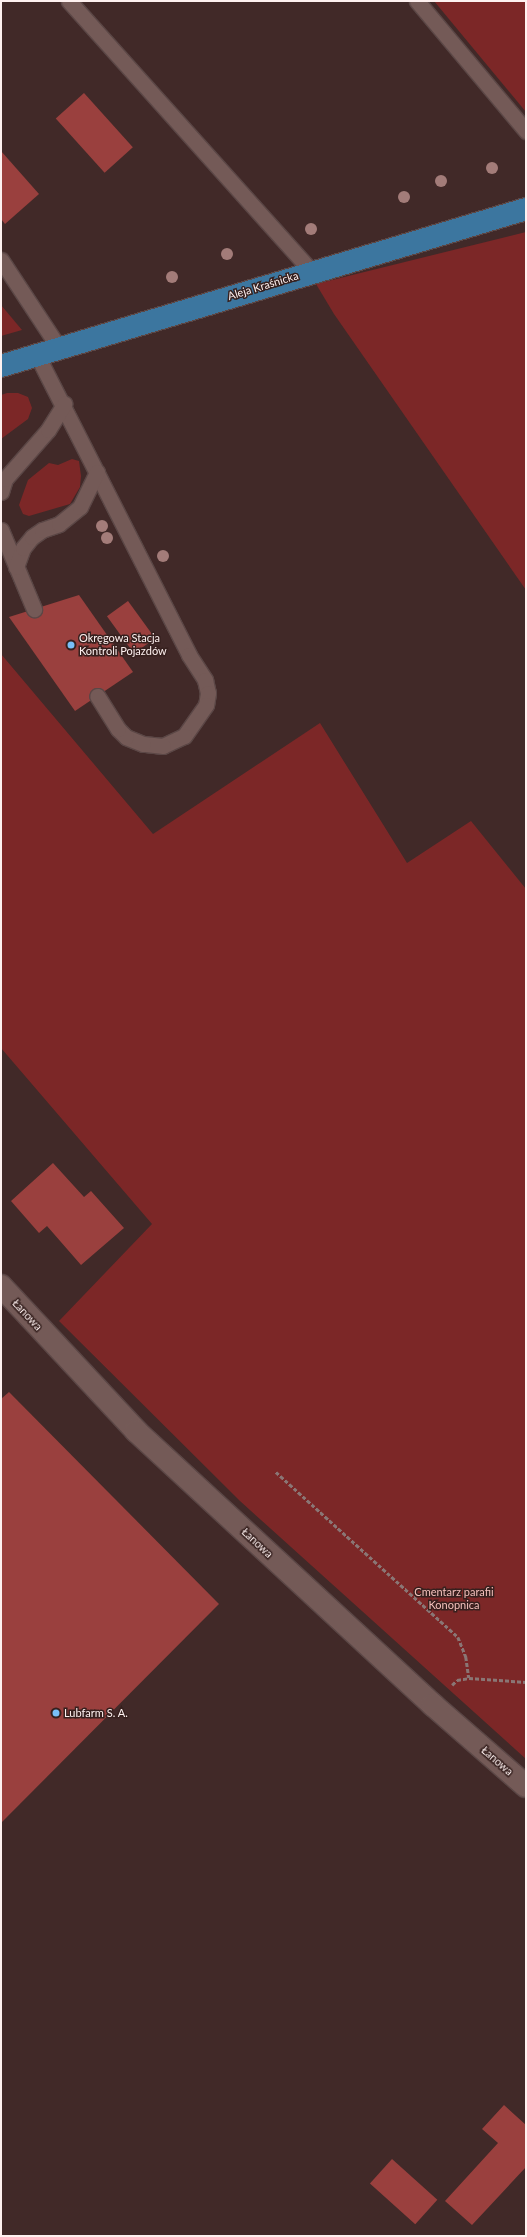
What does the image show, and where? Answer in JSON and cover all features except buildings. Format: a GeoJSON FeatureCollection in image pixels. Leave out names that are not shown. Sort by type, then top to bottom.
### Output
{"type":"FeatureCollection","features":[{"type":"Feature","properties":{"kind":"main road","name":"Aleja Kraśnicka"},"geometry":{"type":"LineString","coordinates":[[1,366],[526,209]]}},
{"type":"Feature","properties":{"kind":"street","name":"Łanowa"},"geometry":{"type":"LineString","coordinates":[[1,1286],[136,1431],[433,1705],[526,1786]]}},
{"type":"Feature","properties":{"kind":"lane"},"geometry":{"type":"LineString","coordinates":[[69,1],[312,272]]}},
{"type":"Feature","properties":{"kind":"lane"},"geometry":{"type":"LineString","coordinates":[[417,1],[526,131]]}},
{"type":"Feature","properties":{"kind":"lane"},"geometry":{"type":"LineString","coordinates":[[1,260],[59,348]]}},
{"type":"Feature","properties":{"kind":"lane"},"geometry":{"type":"LineString","coordinates":[[37,355],[64,404],[189,654],[205,680],[208,694],[206,705],[184,736],[163,746],[143,744],[126,737],[118,729],[97,696]]}},
{"type":"Feature","properties":{"kind":"lane"},"geometry":{"type":"LineString","coordinates":[[1,492],[5,480],[48,430],[64,404]]}},
{"type":"Feature","properties":{"kind":"lane"},"geometry":{"type":"LineString","coordinates":[[16,567],[23,548],[32,537],[42,530],[59,524],[80,507],[97,472]]}},
{"type":"Feature","properties":{"kind":"lane"},"geometry":{"type":"LineString","coordinates":[[1,530],[34,609]]}},
{"type":"Feature","properties":{"kind":"path"},"geometry":{"type":"LineString","coordinates":[[276,1472],[458,1637],[466,1657],[469,1678]]}},
{"type":"Feature","properties":{"kind":"path"},"geometry":{"type":"LineString","coordinates":[[448,1690],[457,1680],[469,1678],[526,1682]]}},
{"type":"Feature","properties":{"kind":"green space"},"geometry":{"type":"Polygon","coordinates":[[[434,1],[526,1],[526,112],[434,1]]]}},
{"type":"Feature","properties":{"kind":"green space"},"geometry":{"type":"Polygon","coordinates":[[[526,232],[526,590],[334,314],[316,284],[526,232]]]}},
{"type":"Feature","properties":{"kind":"green space"},"geometry":{"type":"Polygon","coordinates":[[[1,305],[22,330],[1,336],[1,305]]]}},
{"type":"Feature","properties":{"kind":"green space"},"geometry":{"type":"Polygon","coordinates":[[[7,393],[18,393],[28,397],[32,408],[28,419],[1,439],[1,395],[7,393]]]}},
{"type":"Feature","properties":{"kind":"green space"},"geometry":{"type":"Polygon","coordinates":[[[72,459],[79,461],[81,476],[80,487],[70,504],[29,516],[23,514],[19,505],[28,480],[49,463],[58,465],[72,459]]]}},
{"type":"Feature","properties":{"kind":"green space","name":"Cmentarz parafii Konopnica"},"geometry":{"type":"Polygon","coordinates":[[[1,654],[153,834],[320,723],[407,863],[471,821],[526,889],[526,1759],[240,1501],[59,1321],[152,1224],[1,1048],[1,654]]]}},
{"type":"Feature","properties":{"kind":"place","name":"Okręgowa Stacja Kontroli Pojazdów"},"geometry":{"type":"Point","coordinates":[71,645]}},
{"type":"Feature","properties":{"kind":"place","name":"Lubfarm S. A."},"geometry":{"type":"Point","coordinates":[56,1713]}}]}
